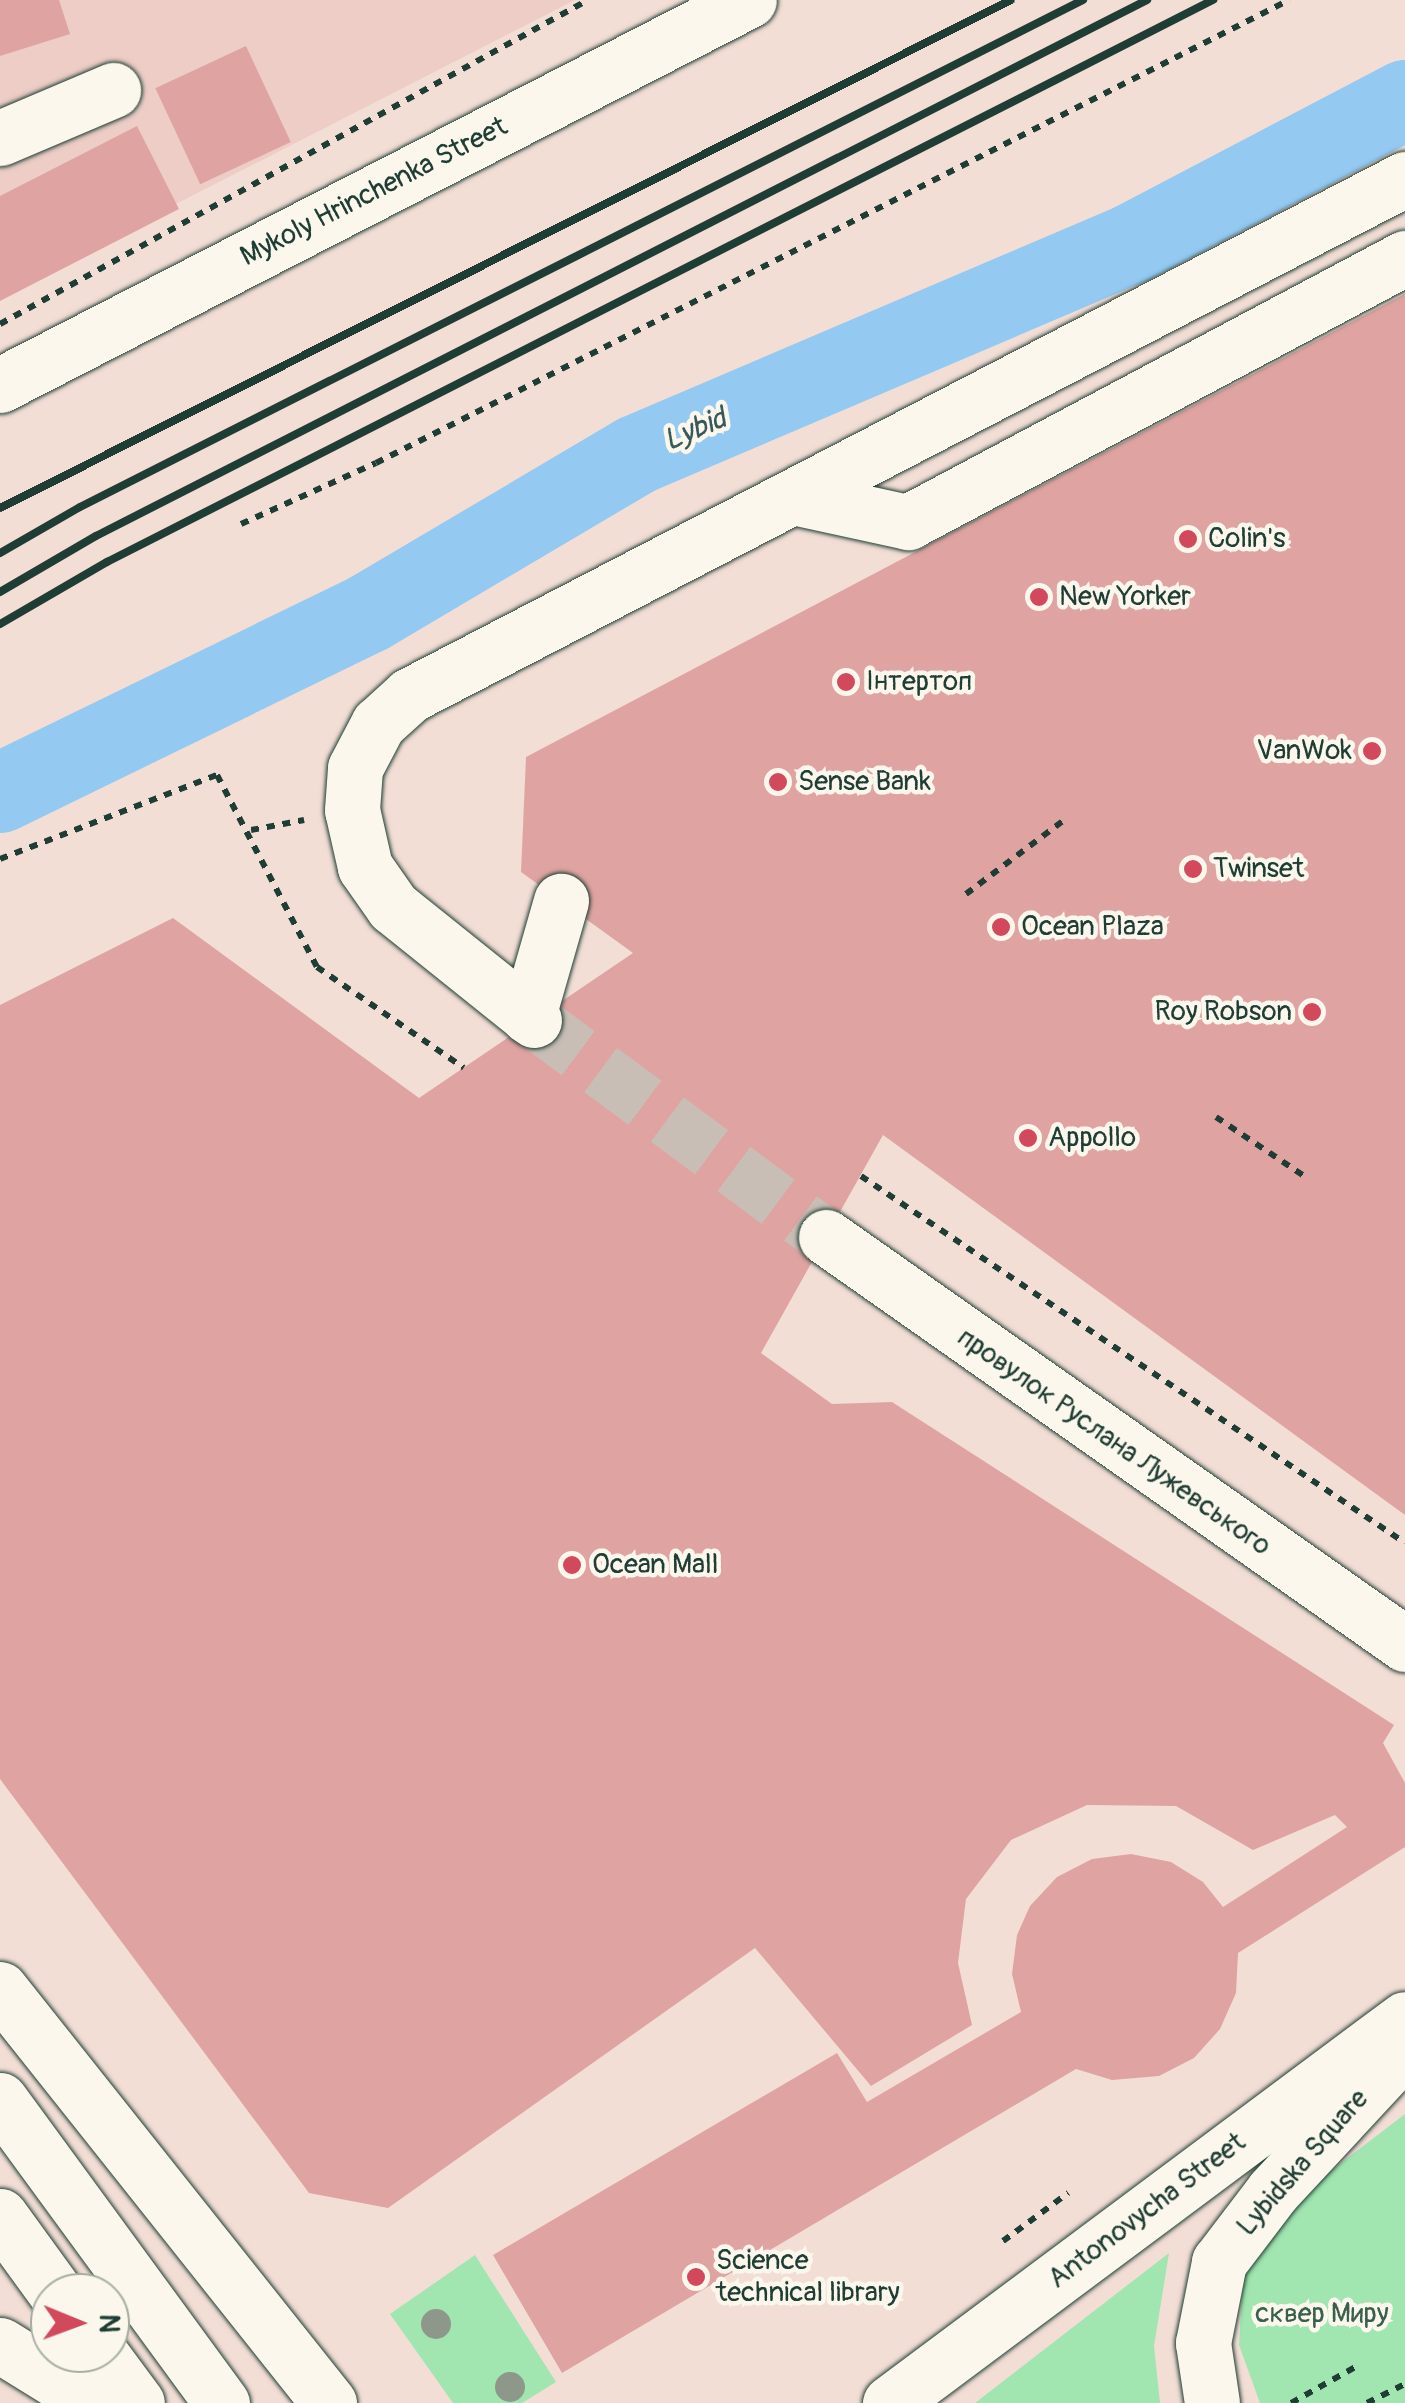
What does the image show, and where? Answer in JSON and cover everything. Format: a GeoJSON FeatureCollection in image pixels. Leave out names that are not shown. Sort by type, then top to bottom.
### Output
{"type":"FeatureCollection","features":[{"type":"Feature","properties":{"kind":"main road","name":"Mykoly Hrinchenka Street"},"geometry":{"type":"LineString","coordinates":[[0,385],[749,0]]}},
{"type":"Feature","properties":{"kind":"main road"},"geometry":{"type":"LineString","coordinates":[[0,138],[113,90]]}},
{"type":"Feature","properties":{"kind":"main road"},"geometry":{"type":"LineString","coordinates":[[562,901],[531,1018],[393,908],[365,867],[352,810],[355,768],[378,724],[410,695],[1405,179]]}},
{"type":"Feature","properties":{"kind":"main road"},"geometry":{"type":"LineString","coordinates":[[793,497],[908,522],[1405,258]]}},
{"type":"Feature","properties":{"kind":"main road","name":"провулок Руслана Лужевського"},"geometry":{"type":"LineString","coordinates":[[826,1237],[1405,1644]]}},
{"type":"Feature","properties":{"kind":"main road"},"geometry":{"type":"LineString","coordinates":[[0,1989],[329,2403]]}},
{"type":"Feature","properties":{"kind":"main road","name":"Antonovycha Street"},"geometry":{"type":"LineString","coordinates":[[890,2403],[1405,2019]]}},
{"type":"Feature","properties":{"kind":"main road","name":"Lybidska Square"},"geometry":{"type":"LineString","coordinates":[[1212,2403],[1203,2343],[1218,2262],[1273,2191],[1405,2049]]}},
{"type":"Feature","properties":{"kind":"main road"},"geometry":{"type":"LineString","coordinates":[[0,2100],[222,2403]]}},
{"type":"Feature","properties":{"kind":"main road"},"geometry":{"type":"LineString","coordinates":[[0,2216],[41,2273]]}},
{"type":"Feature","properties":{"kind":"main road"},"geometry":{"type":"LineString","coordinates":[[11,2351],[94,2403]]}},
{"type":"Feature","properties":{"kind":"main road"},"geometry":{"type":"LineString","coordinates":[[115,2373],[137,2403]]}},
{"type":"Feature","properties":{"kind":"path"},"geometry":{"type":"LineString","coordinates":[[0,324],[588,0]]}},
{"type":"Feature","properties":{"kind":"path"},"geometry":{"type":"LineString","coordinates":[[241,524],[376,463],[1289,0]]}},
{"type":"Feature","properties":{"kind":"path"},"geometry":{"type":"LineString","coordinates":[[0,859],[217,775],[318,966],[464,1068]]}},
{"type":"Feature","properties":{"kind":"path"},"geometry":{"type":"LineString","coordinates":[[966,894],[1067,818]]}},
{"type":"Feature","properties":{"kind":"path"},"geometry":{"type":"LineString","coordinates":[[1216,1117],[1307,1178]]}},
{"type":"Feature","properties":{"kind":"path"},"geometry":{"type":"LineString","coordinates":[[861,1176],[1405,1543]]}},
{"type":"Feature","properties":{"kind":"path"},"geometry":{"type":"LineString","coordinates":[[1003,2241],[1068,2193]]}},
{"type":"Feature","properties":{"kind":"path"},"geometry":{"type":"LineString","coordinates":[[1291,2403],[1358,2364]]}},
{"type":"Feature","properties":{"kind":"path"},"geometry":{"type":"LineString","coordinates":[[1368,2403],[1405,2384]]}},
{"type":"Feature","properties":{"kind":"shaded area"},"geometry":{"type":"Polygon","coordinates":[[[0,0],[575,0],[0,294],[0,0]]]}},
{"type":"Feature","properties":{"kind":"green space","name":"сквер Миру"},"geometry":{"type":"Polygon","coordinates":[[[1405,2114],[1405,2403],[1260,2403],[1239,2345],[1243,2275],[1294,2199],[1405,2114]]]}},
{"type":"Feature","properties":{"kind":"green space"},"geometry":{"type":"Polygon","coordinates":[[[1169,2253],[1154,2346],[1160,2403],[975,2403],[1169,2253]]]}},
{"type":"Feature","properties":{"kind":"green space"},"geometry":{"type":"Polygon","coordinates":[[[475,2255],[556,2382],[522,2403],[453,2403],[390,2314],[475,2255]]]}},
{"type":"Feature","properties":{"kind":"building"},"geometry":{"type":"Polygon","coordinates":[[[0,0],[59,0],[70,34],[0,56],[0,0]]]}},
{"type":"Feature","properties":{"kind":"building"},"geometry":{"type":"Polygon","coordinates":[[[246,46],[291,142],[200,184],[155,88],[246,46]]]}},
{"type":"Feature","properties":{"kind":"building"},"geometry":{"type":"Polygon","coordinates":[[[137,126],[179,209],[0,301],[0,196],[137,126]]]}},
{"type":"Feature","properties":{"kind":"building"},"geometry":{"type":"Polygon","coordinates":[[[1405,294],[1405,1515],[883,1135],[761,1353],[832,1404],[892,1402],[1394,1725],[1383,1743],[1405,1783],[1405,1847],[1238,1953],[1236,1993],[1220,2029],[1194,2058],[1159,2076],[1112,2080],[1076,2069],[562,2373],[493,2255],[837,2053],[867,2102],[1021,2012],[1012,1974],[1017,1935],[1030,1906],[1057,1877],[1092,1859],[1131,1854],[1171,1862],[1203,1882],[1223,1907],[1347,1827],[1335,1815],[1253,1850],[1176,1806],[1087,1805],[1011,1840],[966,1899],[958,1963],[972,2025],[871,2086],[755,1948],[388,2208],[309,2193],[0,1779],[0,1005],[173,918],[419,1098],[633,953],[521,872],[526,757],[1405,294]]]}},
{"type":"Feature","properties":{"kind":"waterway","name":"Lybid"},"geometry":{"type":"LineString","coordinates":[[0,793],[369,613],[636,455],[1131,244],[1405,100]]}},
{"type":"Feature","properties":{"kind":"tunnel"},"geometry":{"type":"LineString","coordinates":[[534,1020],[826,1237]]}},
{"type":"Feature","properties":{"kind":"railway"},"geometry":{"type":"LineString","coordinates":[[0,508],[1011,0]]}},
{"type":"Feature","properties":{"kind":"railway"},"geometry":{"type":"LineString","coordinates":[[0,553],[80,507],[1083,0]]}},
{"type":"Feature","properties":{"kind":"railway"},"geometry":{"type":"LineString","coordinates":[[0,592],[96,536],[1147,0]]}},
{"type":"Feature","properties":{"kind":"railway"},"geometry":{"type":"LineString","coordinates":[[0,624],[107,562],[1213,0]]}},
{"type":"Feature","properties":{"kind":"place","name":"Colin's"},"geometry":{"type":"Point","coordinates":[1188,539]}},
{"type":"Feature","properties":{"kind":"place","name":"New Yorker"},"geometry":{"type":"Point","coordinates":[1039,597]}},
{"type":"Feature","properties":{"kind":"place","name":"Інтертоп"},"geometry":{"type":"Point","coordinates":[846,682]}},
{"type":"Feature","properties":{"kind":"place","name":"VanWok"},"geometry":{"type":"Point","coordinates":[1372,751]}},
{"type":"Feature","properties":{"kind":"place","name":"Sense Bank"},"geometry":{"type":"Point","coordinates":[778,782]}},
{"type":"Feature","properties":{"kind":"place","name":"Twinset"},"geometry":{"type":"Point","coordinates":[1193,869]}},
{"type":"Feature","properties":{"kind":"place","name":"Ocean Plaza"},"geometry":{"type":"Point","coordinates":[1001,927]}},
{"type":"Feature","properties":{"kind":"place","name":"Roy Robson"},"geometry":{"type":"Point","coordinates":[1312,1012]}},
{"type":"Feature","properties":{"kind":"place","name":"Appollo"},"geometry":{"type":"Point","coordinates":[1028,1138]}},
{"type":"Feature","properties":{"kind":"place","name":"Ocean Mall"},"geometry":{"type":"Point","coordinates":[572,1565]}},
{"type":"Feature","properties":{"kind":"place","name":"Science technical library"},"geometry":{"type":"Point","coordinates":[696,2277]}}]}
